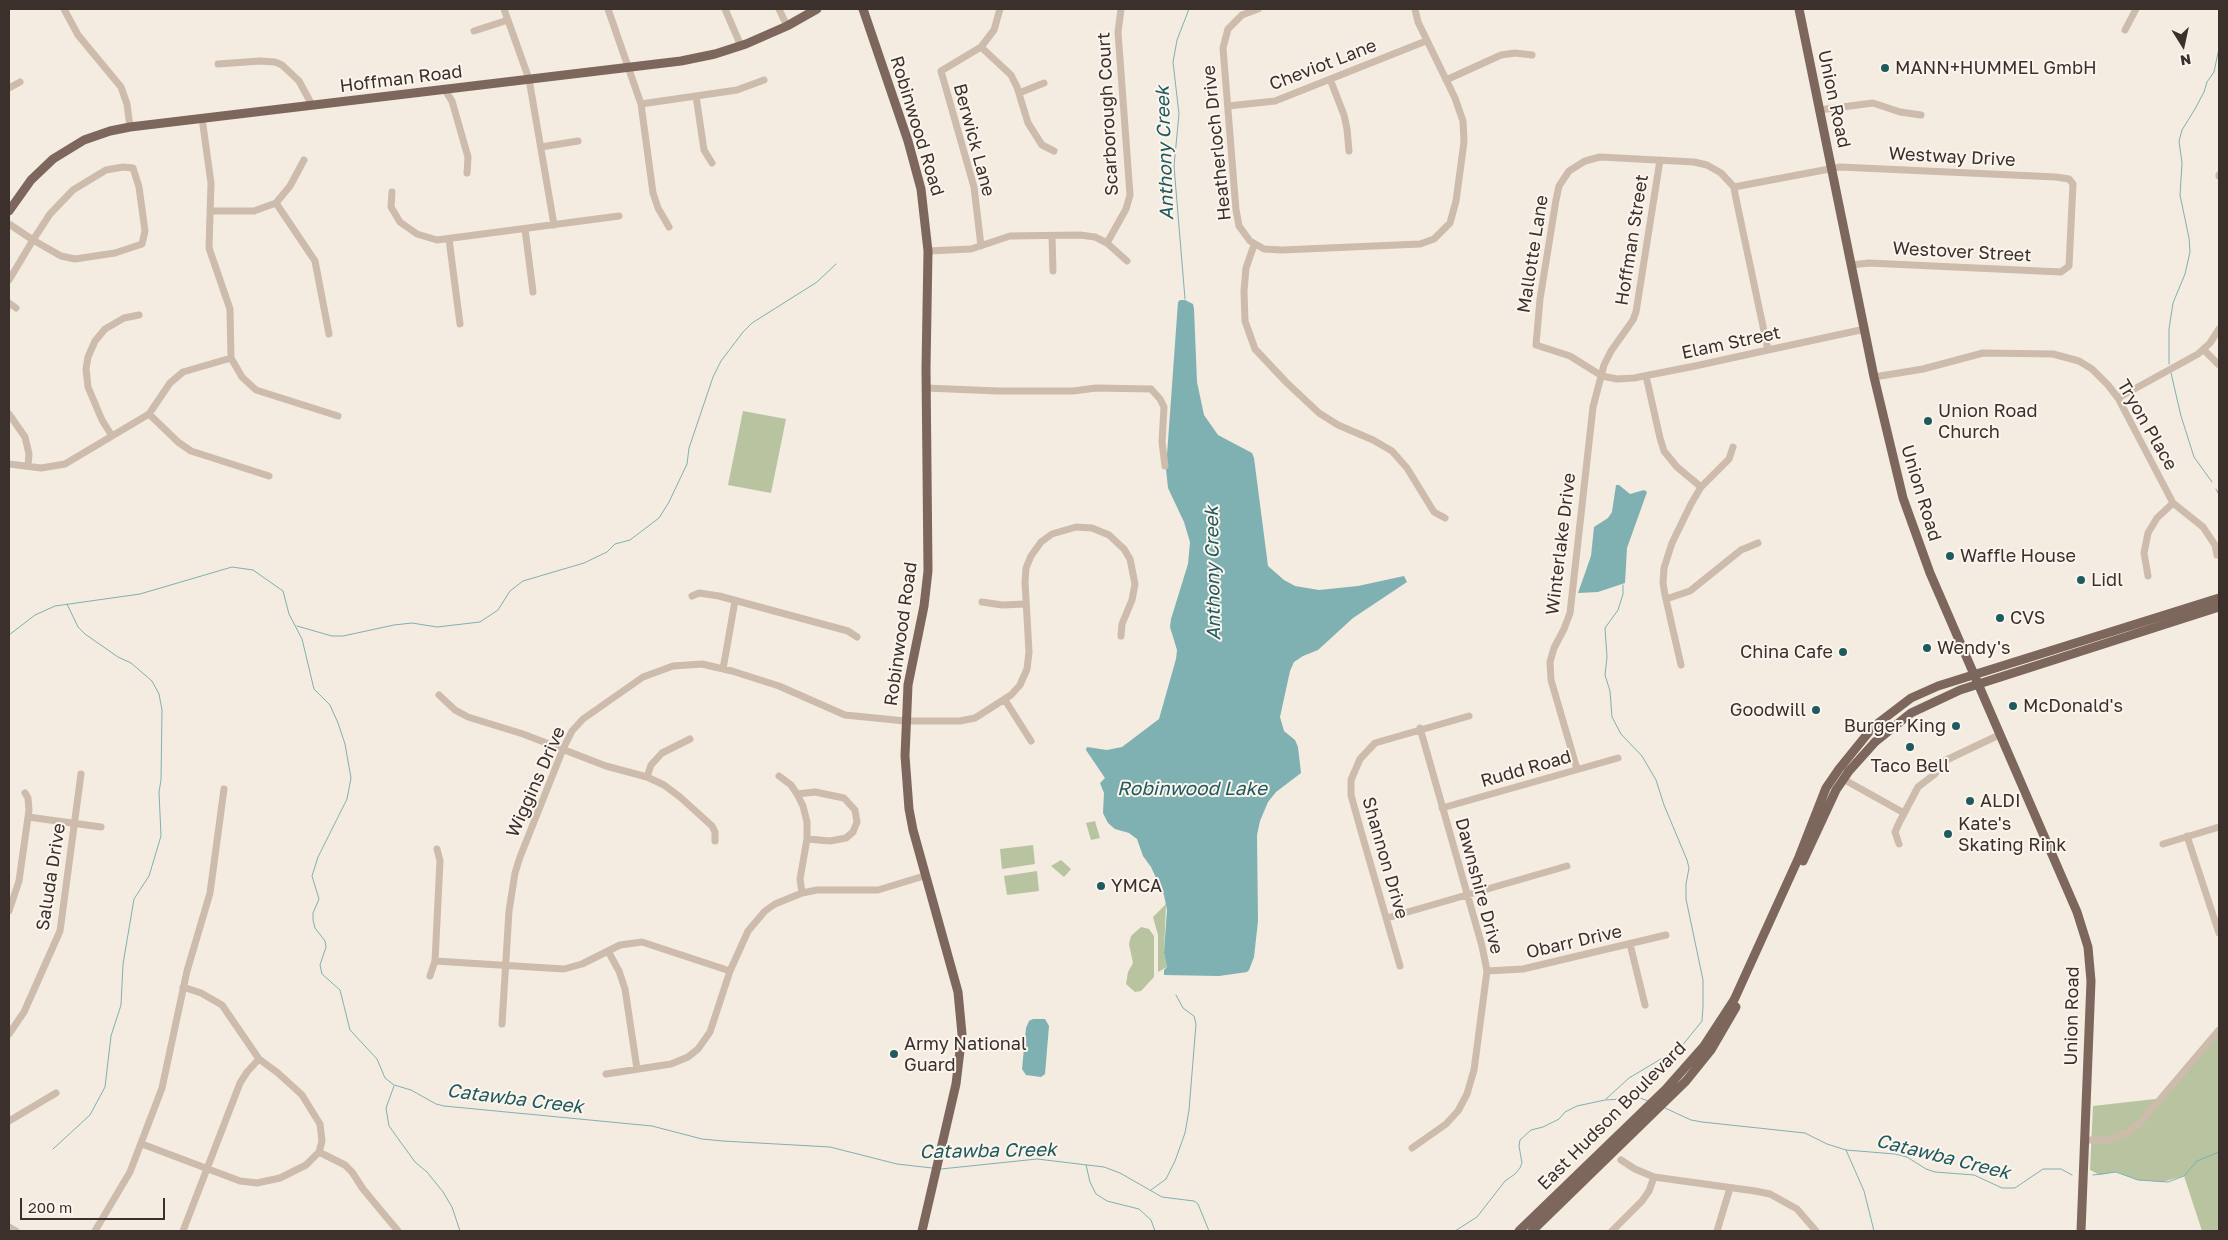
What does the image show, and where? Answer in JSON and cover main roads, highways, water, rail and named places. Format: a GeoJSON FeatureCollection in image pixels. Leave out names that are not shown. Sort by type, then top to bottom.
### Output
{"type":"FeatureCollection","features":[{"type":"Feature","properties":{"kind":"main road","name":"Hoffman Road"},"geometry":{"type":"LineString","coordinates":[[9,211],[31,180],[59,155],[93,136],[130,127],[629,68],[696,58],[741,46],[787,26],[817,9]]}},
{"type":"Feature","properties":{"kind":"main road","name":"Robinwood Road"},"geometry":{"type":"LineString","coordinates":[[863,9],[908,141],[921,189],[928,251],[926,388],[928,571],[924,606],[908,685],[905,756],[909,809],[924,876],[950,963],[962,1013],[962,1034],[959,1068],[922,1231]]}},
{"type":"Feature","properties":{"kind":"main road","name":"Union Road"},"geometry":{"type":"LineString","coordinates":[[1799,9],[1874,377],[1893,462],[1908,512],[1930,573],[2076,910],[2088,946],[2091,981],[2081,1231]]}},
{"type":"Feature","properties":{"kind":"main road","name":"East Hudson Boulevard"},"geometry":{"type":"LineString","coordinates":[[1752,967],[1799,857],[1820,802],[1839,769],[1873,727],[1911,698],[1938,686],[2219,598]]}},
{"type":"Feature","properties":{"kind":"main road","name":"East Hudson Boulevard"},"geometry":{"type":"LineString","coordinates":[[1519,1231],[1629,1125],[1698,1066],[1722,1033],[1826,811],[1843,779],[1875,742],[1905,717],[1946,696],[2219,607]]}},
{"type":"Feature","properties":{"kind":"main road","name":"East Hudson Boulevard"},"geometry":{"type":"LineString","coordinates":[[1532,1231],[1639,1128],[1671,1090]]}},
{"type":"Feature","properties":{"kind":"water","name":"Robinwood Lake"},"geometry":{"type":"Polygon","coordinates":[[[1180,300],[1193,304],[1197,382],[1204,415],[1218,435],[1252,453],[1254,458],[1268,566],[1284,580],[1295,586],[1319,590],[1358,586],[1404,576],[1407,582],[1353,618],[1318,650],[1294,662],[1290,671],[1280,717],[1284,731],[1295,740],[1298,747],[1301,773],[1276,792],[1268,802],[1260,821],[1257,835],[1258,921],[1254,957],[1249,970],[1247,972],[1219,976],[1164,975],[1164,970],[1167,967],[1164,953],[1167,910],[1164,895],[1151,867],[1143,856],[1137,839],[1129,833],[1115,829],[1108,823],[1103,813],[1104,793],[1100,783],[1105,778],[1086,750],[1087,747],[1107,750],[1122,747],[1159,719],[1176,659],[1177,650],[1170,627],[1188,564],[1190,542],[1184,522],[1168,488],[1166,469],[1178,302],[1180,300]]]}},
{"type":"Feature","properties":{"kind":"water"},"geometry":{"type":"Polygon","coordinates":[[[1616,485],[1619,485],[1630,494],[1644,490],[1647,492],[1627,548],[1625,583],[1598,592],[1578,593],[1591,556],[1594,527],[1608,518],[1612,512],[1616,485]]]}},
{"type":"Feature","properties":{"kind":"water"},"geometry":{"type":"Polygon","coordinates":[[[1045,1019],[1049,1026],[1045,1074],[1041,1077],[1026,1075],[1022,1069],[1026,1028],[1029,1021],[1045,1019]]]}},
{"type":"Feature","properties":{"kind":"waterway","name":"Anthony Creek"},"geometry":{"type":"LineString","coordinates":[[1185,299],[1174,166],[1179,114],[1173,62],[1177,40],[1189,9]]}},
{"type":"Feature","properties":{"kind":"waterway"},"geometry":{"type":"LineString","coordinates":[[2169,364],[2169,329],[2173,303],[2185,274],[2190,252],[2180,195],[2182,163],[2179,141],[2182,130],[2214,72],[2219,48]]}},
{"type":"Feature","properties":{"kind":"waterway"},"geometry":{"type":"LineString","coordinates":[[297,626],[332,636],[343,636],[412,623],[437,627],[480,622],[498,610],[510,591],[523,581],[584,563],[607,552],[615,544],[630,540],[659,518],[669,502],[687,464],[689,448],[713,377],[721,361],[752,323],[817,282],[836,264]]}},
{"type":"Feature","properties":{"kind":"waterway"},"geometry":{"type":"LineString","coordinates":[[2171,373],[2181,416],[2194,457],[2212,482]]}},
{"type":"Feature","properties":{"kind":"waterway"},"geometry":{"type":"LineString","coordinates":[[2216,489],[2219,495]]}},
{"type":"Feature","properties":{"kind":"waterway","name":"Catawba Creek"},"geometry":{"type":"LineString","coordinates":[[9,635],[35,615],[55,606],[140,594],[232,567],[253,570],[283,591],[289,614],[302,639],[314,689],[330,705],[338,723],[345,744],[351,778],[347,799],[318,857],[312,876],[319,899],[313,913],[313,920],[315,928],[325,941],[326,947],[320,965],[322,974],[340,990],[350,1030],[377,1059],[385,1078],[394,1085],[411,1090],[436,1104],[444,1106],[652,1126],[702,1139],[830,1147],[897,1164],[932,1168]]}},
{"type":"Feature","properties":{"kind":"waterway"},"geometry":{"type":"LineString","coordinates":[[1606,1099],[1629,1078],[1681,1047],[1702,1021],[1703,1007],[1703,980],[1686,899],[1689,868],[1687,860],[1664,805],[1656,780],[1642,756],[1621,734],[1612,717],[1610,691],[1605,675],[1607,657],[1605,628],[1618,610],[1623,594],[1623,585]]}},
{"type":"Feature","properties":{"kind":"waterway"},"geometry":{"type":"LineString","coordinates":[[53,1149],[90,1115],[105,1087],[111,1036],[121,1005],[123,964],[134,899],[149,876],[161,836],[159,792],[161,780],[162,710],[159,694],[152,681],[131,663],[118,657],[85,634],[78,627],[67,604]]}},
{"type":"Feature","properties":{"kind":"waterway","name":"Anthony Creek"},"geometry":{"type":"LineString","coordinates":[[1151,1190],[1166,1179],[1175,1161],[1185,1133],[1189,1110],[1196,1024],[1194,1016],[1183,1008],[1176,995]]}},
{"type":"Feature","properties":{"kind":"waterway"},"geometry":{"type":"LineString","coordinates":[[394,1086],[386,1108],[389,1126],[415,1162],[427,1172],[443,1192],[452,1207],[460,1231]]}},
{"type":"Feature","properties":{"kind":"waterway","name":"Catawba Creek"},"geometry":{"type":"LineString","coordinates":[[1455,1231],[1477,1217],[1505,1181],[1520,1168],[1522,1163],[1519,1146],[1520,1140],[1531,1130],[1543,1127],[1559,1119],[1565,1112],[1577,1106],[1605,1100],[1640,1098],[1648,1101]]}},
{"type":"Feature","properties":{"kind":"waterway","name":"Catawba Creek"},"geometry":{"type":"LineString","coordinates":[[1665,1108],[1691,1120],[1805,1133],[1827,1144],[1846,1150],[1895,1154],[1907,1157],[1926,1169],[1935,1172],[1974,1175],[2002,1188],[2015,1188],[2043,1169],[2061,1169],[2072,1175]]}},
{"type":"Feature","properties":{"kind":"waterway"},"geometry":{"type":"LineString","coordinates":[[1846,1150],[1864,1191],[1874,1231]]}},
{"type":"Feature","properties":{"kind":"waterway","name":"Catawba Creek"},"geometry":{"type":"LineString","coordinates":[[2093,1175],[2116,1172],[2138,1180],[2168,1182],[2184,1176],[2197,1161],[2219,1152]]}},
{"type":"Feature","properties":{"kind":"waterway","name":"Catawba Creek"},"geometry":{"type":"LineString","coordinates":[[941,1169],[1037,1159],[1104,1167],[1120,1173],[1162,1197],[1194,1201],[1198,1204],[1209,1231]]}},
{"type":"Feature","properties":{"kind":"waterway"},"geometry":{"type":"LineString","coordinates":[[1086,1165],[1090,1182],[1096,1194],[1107,1201],[1139,1209],[1151,1220],[1155,1231]]}},
{"type":"Feature","properties":{"kind":"place","name":"MANN+HUMMEL GmbH"},"geometry":{"type":"Point","coordinates":[1885,68]}},
{"type":"Feature","properties":{"kind":"place","name":"Union Road Church"},"geometry":{"type":"Point","coordinates":[1928,421]}},
{"type":"Feature","properties":{"kind":"place","name":"Waffle House"},"geometry":{"type":"Point","coordinates":[1950,556]}},
{"type":"Feature","properties":{"kind":"place","name":"Lidl"},"geometry":{"type":"Point","coordinates":[2081,580]}},
{"type":"Feature","properties":{"kind":"place","name":"CVS"},"geometry":{"type":"Point","coordinates":[2000,618]}},
{"type":"Feature","properties":{"kind":"place","name":"Wendy's"},"geometry":{"type":"Point","coordinates":[1927,648]}},
{"type":"Feature","properties":{"kind":"place","name":"China Cafe"},"geometry":{"type":"Point","coordinates":[1843,652]}},
{"type":"Feature","properties":{"kind":"place","name":"McDonald's"},"geometry":{"type":"Point","coordinates":[2013,706]}},
{"type":"Feature","properties":{"kind":"place","name":"Goodwill"},"geometry":{"type":"Point","coordinates":[1816,710]}},
{"type":"Feature","properties":{"kind":"place","name":"Burger King"},"geometry":{"type":"Point","coordinates":[1956,726]}},
{"type":"Feature","properties":{"kind":"place","name":"Taco Bell"},"geometry":{"type":"Point","coordinates":[1910,747]}},
{"type":"Feature","properties":{"kind":"place","name":"ALDI"},"geometry":{"type":"Point","coordinates":[1970,801]}},
{"type":"Feature","properties":{"kind":"place","name":"Kate's Skating Rink"},"geometry":{"type":"Point","coordinates":[1948,834]}},
{"type":"Feature","properties":{"kind":"place","name":"YMCA"},"geometry":{"type":"Point","coordinates":[1101,886]}},
{"type":"Feature","properties":{"kind":"place","name":"Army National Guard"},"geometry":{"type":"Point","coordinates":[894,1054]}}]}
